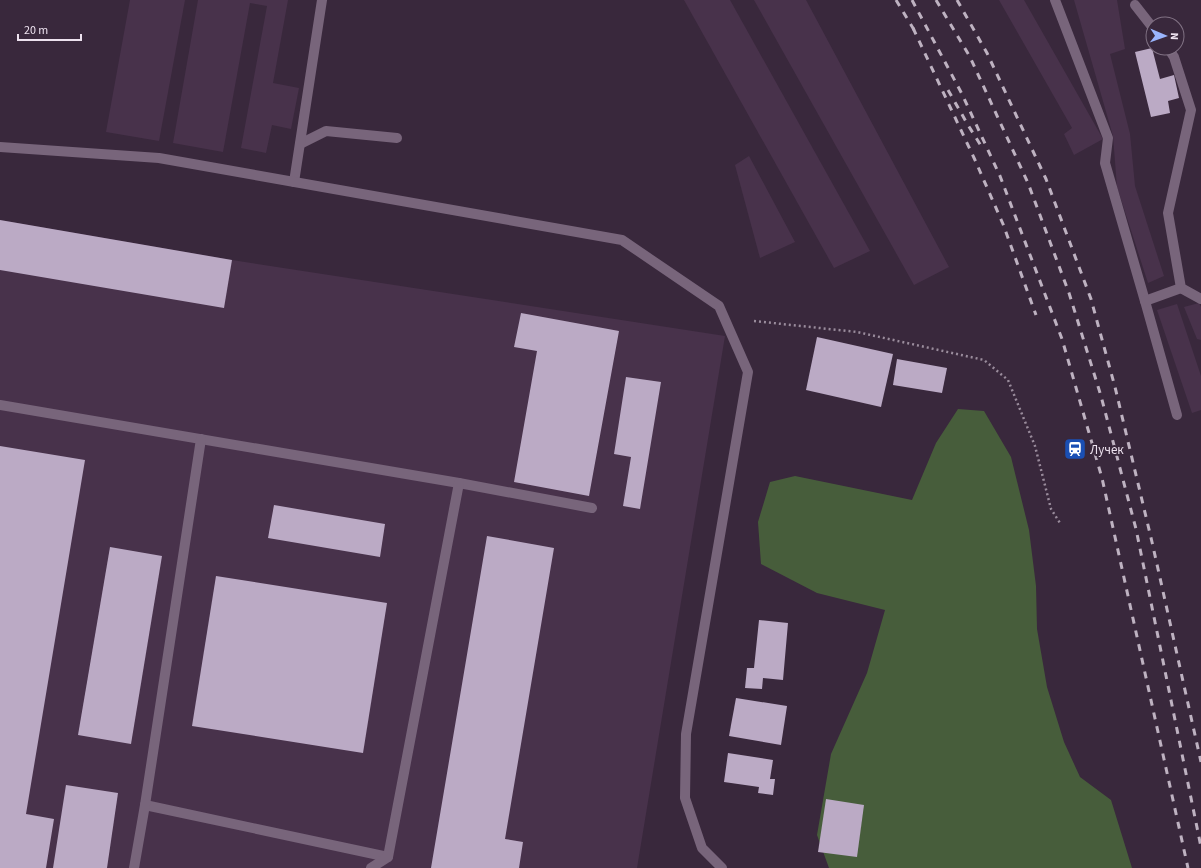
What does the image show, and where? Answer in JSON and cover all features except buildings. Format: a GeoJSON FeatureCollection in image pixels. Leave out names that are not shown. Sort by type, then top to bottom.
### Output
{"type":"FeatureCollection","features":[{"type":"Feature","properties":{"kind":"street"},"geometry":{"type":"LineString","coordinates":[[294,182],[322,0]]}},
{"type":"Feature","properties":{"kind":"street"},"geometry":{"type":"LineString","coordinates":[[1055,0],[1108,138],[1105,163],[1177,415]]}},
{"type":"Feature","properties":{"kind":"street"},"geometry":{"type":"LineString","coordinates":[[1135,5],[1145,18]]}},
{"type":"Feature","properties":{"kind":"street"},"geometry":{"type":"LineString","coordinates":[[1173,56],[1191,110],[1168,213],[1181,288]]}},
{"type":"Feature","properties":{"kind":"street"},"geometry":{"type":"LineString","coordinates":[[300,144],[326,131],[397,138]]}},
{"type":"Feature","properties":{"kind":"street"},"geometry":{"type":"LineString","coordinates":[[0,147],[159,158],[622,240],[719,306],[748,372],[686,734],[685,798],[702,848],[722,868]]}},
{"type":"Feature","properties":{"kind":"street"},"geometry":{"type":"LineString","coordinates":[[1145,301],[1181,288],[1201,299]]}},
{"type":"Feature","properties":{"kind":"street"},"geometry":{"type":"LineString","coordinates":[[0,405],[459,483],[592,508]]}},
{"type":"Feature","properties":{"kind":"street"},"geometry":{"type":"LineString","coordinates":[[134,868],[201,439]]}},
{"type":"Feature","properties":{"kind":"street"},"geometry":{"type":"LineString","coordinates":[[371,868],[388,857],[459,483]]}},
{"type":"Feature","properties":{"kind":"street"},"geometry":{"type":"LineString","coordinates":[[145,805],[388,857]]}},
{"type":"Feature","properties":{"kind":"path"},"geometry":{"type":"LineString","coordinates":[[754,321],[858,332],[984,360],[1008,380],[1035,446],[1051,509],[1060,523]]}},
{"type":"Feature","properties":{"kind":"shaded area"},"geometry":{"type":"Polygon","coordinates":[[[130,0],[185,0],[159,141],[106,132],[130,0]]]}},
{"type":"Feature","properties":{"kind":"shaded area"},"geometry":{"type":"Polygon","coordinates":[[[198,0],[288,0],[273,83],[299,88],[291,129],[272,125],[266,153],[241,148],[267,6],[250,3],[223,152],[173,143],[198,0]]]}},
{"type":"Feature","properties":{"kind":"shaded area"},"geometry":{"type":"Polygon","coordinates":[[[684,0],[730,0],[870,251],[834,268],[684,0]]]}},
{"type":"Feature","properties":{"kind":"shaded area"},"geometry":{"type":"Polygon","coordinates":[[[754,0],[806,0],[949,267],[914,285],[754,0]]]}},
{"type":"Feature","properties":{"kind":"shaded area"},"geometry":{"type":"Polygon","coordinates":[[[999,0],[1024,0],[1103,139],[1074,155],[1064,134],[1072,128],[999,0]]]}},
{"type":"Feature","properties":{"kind":"shaded area"},"geometry":{"type":"Polygon","coordinates":[[[1074,0],[1117,0],[1125,49],[1110,54],[1130,134],[1135,186],[1164,276],[1148,283],[1117,187],[1113,136],[1074,0]]]}},
{"type":"Feature","properties":{"kind":"shaded area"},"geometry":{"type":"Polygon","coordinates":[[[749,156],[795,242],[760,258],[735,165],[749,156]]]}},
{"type":"Feature","properties":{"kind":"shaded area"},"geometry":{"type":"Polygon","coordinates":[[[0,220],[232,260],[725,336],[637,868],[0,868],[0,220]]]}},
{"type":"Feature","properties":{"kind":"shaded area"},"geometry":{"type":"Polygon","coordinates":[[[1199,303],[1201,307],[1201,340],[1197,339],[1184,307],[1199,303]]]}},
{"type":"Feature","properties":{"kind":"shaded area"},"geometry":{"type":"Polygon","coordinates":[[[1177,304],[1201,376],[1201,410],[1192,413],[1157,310],[1177,304]]]}},
{"type":"Feature","properties":{"kind":"green space"},"geometry":{"type":"Polygon","coordinates":[[[958,409],[984,411],[1011,457],[1029,530],[1036,586],[1037,629],[1047,687],[1064,742],[1080,777],[1111,800],[1132,868],[829,868],[817,835],[831,754],[867,673],[885,610],[817,593],[761,564],[758,522],[770,482],[795,476],[912,500],[936,443],[958,409]]]}},
{"type":"Feature","properties":{"kind":"railway"},"geometry":{"type":"LineString","coordinates":[[896,0],[916,33]]}},
{"type":"Feature","properties":{"kind":"railway"},"geometry":{"type":"LineString","coordinates":[[912,0],[962,94],[1000,176],[1062,339],[1102,478],[1188,868]]}},
{"type":"Feature","properties":{"kind":"railway"},"geometry":{"type":"LineString","coordinates":[[936,0],[970,57],[1028,183],[1069,293],[1101,396],[1136,529],[1201,847]]}},
{"type":"Feature","properties":{"kind":"railway"},"geometry":{"type":"LineString","coordinates":[[957,0],[987,53],[1046,179],[1091,299],[1115,387],[1152,542],[1201,762]]}},
{"type":"Feature","properties":{"kind":"railway"},"geometry":{"type":"LineString","coordinates":[[913,28],[975,160],[1003,224],[1036,315]]}},
{"type":"Feature","properties":{"kind":"railway"},"geometry":{"type":"LineString","coordinates":[[948,90],[983,149]]}},
{"type":"Feature","properties":{"kind":"place","name":"Лучек"},"geometry":{"type":"Point","coordinates":[1075,449]}}]}
